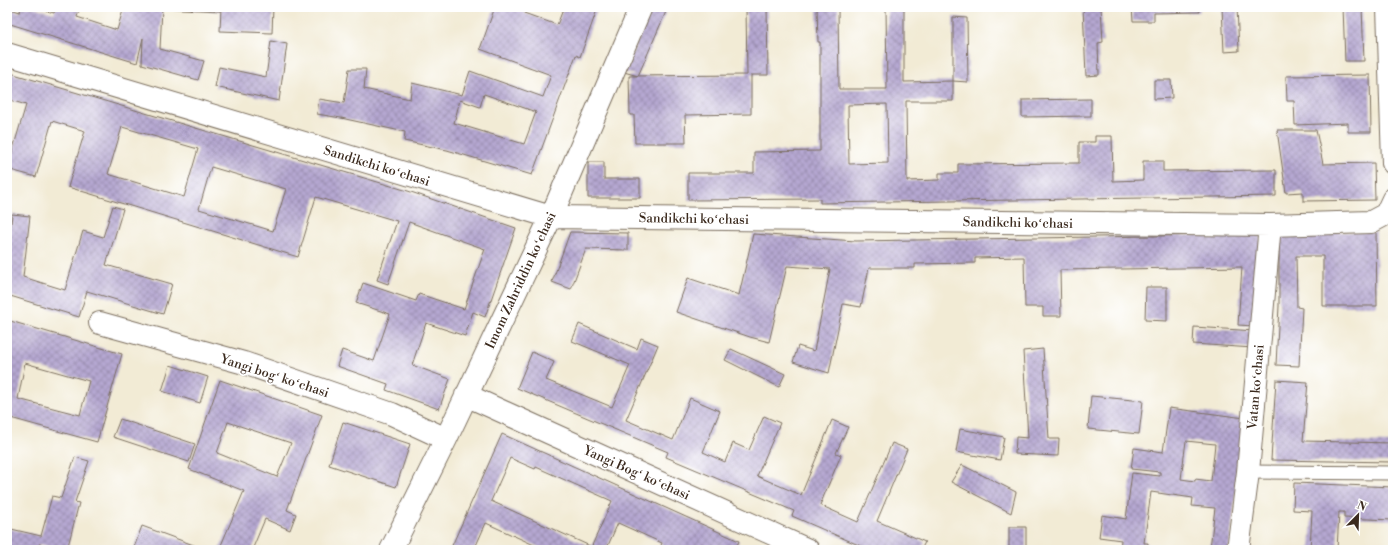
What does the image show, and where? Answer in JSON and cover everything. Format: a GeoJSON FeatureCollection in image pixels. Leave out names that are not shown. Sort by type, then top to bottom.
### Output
{"type":"FeatureCollection","features":[{"type":"Feature","properties":{"kind":"street","name":"Imom Zahriddin koʻchasi"},"geometry":{"type":"LineString","coordinates":[[391,550],[446,439],[551,217],[641,7]]}},
{"type":"Feature","properties":{"kind":"street"},"geometry":{"type":"LineString","coordinates":[[1388,7],[1393,163]]}},
{"type":"Feature","properties":{"kind":"street","name":"Sandikchi koʻchasi"},"geometry":{"type":"LineString","coordinates":[[7,54],[551,217],[1270,225],[1371,222],[1386,214],[1393,199]]}},
{"type":"Feature","properties":{"kind":"street","name":"Vatan koʻchasi"},"geometry":{"type":"LineString","coordinates":[[1238,550],[1248,472],[1270,225]]}},
{"type":"Feature","properties":{"kind":"street","name":"Yangi bogʻ koʻchasi"},"geometry":{"type":"LineString","coordinates":[[100,323],[244,363],[392,414],[446,439]]}},
{"type":"Feature","properties":{"kind":"street","name":"Yangi Bogʻ koʻchasi"},"geometry":{"type":"LineString","coordinates":[[466,395],[766,541],[808,550]]}},
{"type":"Feature","properties":{"kind":"lane"},"geometry":{"type":"LineString","coordinates":[[1248,472],[1393,473]]}},
{"type":"Feature","properties":{"kind":"building"},"geometry":{"type":"Polygon","coordinates":[[[21,7],[33,7],[54,13],[56,7],[80,7],[77,17],[117,30],[124,7],[220,7],[220,11],[162,8],[160,49],[204,61],[198,80],[142,64],[143,38],[137,63],[7,23],[7,8],[20,12],[21,7]]]}},
{"type":"Feature","properties":{"kind":"building"},"geometry":{"type":"Polygon","coordinates":[[[221,7],[273,7],[272,33],[220,31],[221,7]]]}},
{"type":"Feature","properties":{"kind":"building"},"geometry":{"type":"Polygon","coordinates":[[[495,7],[526,7],[524,13],[557,25],[564,7],[598,7],[580,57],[576,55],[532,175],[447,150],[404,141],[405,132],[317,114],[319,99],[344,103],[349,69],[366,69],[364,89],[410,99],[412,83],[462,95],[470,71],[543,97],[551,75],[480,49],[495,7]],[[484,94],[480,107],[460,100],[454,123],[524,144],[536,112],[484,94]]]}},
{"type":"Feature","properties":{"kind":"building"},"geometry":{"type":"Polygon","coordinates":[[[652,7],[668,7],[638,76],[624,72],[652,7]]]}},
{"type":"Feature","properties":{"kind":"building"},"geometry":{"type":"Polygon","coordinates":[[[746,7],[767,7],[768,75],[751,75],[751,114],[685,115],[686,143],[635,143],[634,115],[630,115],[629,76],[747,75],[746,7]]]}},
{"type":"Feature","properties":{"kind":"building"},"geometry":{"type":"Polygon","coordinates":[[[817,7],[838,7],[839,89],[887,89],[886,7],[904,7],[904,82],[953,81],[953,101],[906,101],[907,181],[939,180],[939,173],[958,173],[958,164],[1079,163],[1079,142],[1095,142],[1095,136],[1112,136],[1113,181],[1143,180],[1143,161],[1163,161],[1163,171],[1276,170],[1276,196],[820,203],[820,199],[688,200],[688,173],[754,173],[754,152],[820,151],[820,42],[818,42],[817,7]],[[887,104],[848,105],[849,164],[888,163],[887,104]]]}},
{"type":"Feature","properties":{"kind":"building"},"geometry":{"type":"Polygon","coordinates":[[[1083,7],[1101,7],[1103,42],[1098,43],[1099,75],[1086,76],[1083,7]]]}},
{"type":"Feature","properties":{"kind":"building"},"geometry":{"type":"Polygon","coordinates":[[[1132,7],[1199,7],[1200,12],[1154,13],[1154,21],[1133,21],[1132,7]]]}},
{"type":"Feature","properties":{"kind":"building"},"geometry":{"type":"Polygon","coordinates":[[[1222,7],[1237,7],[1239,51],[1224,52],[1222,7]]]}},
{"type":"Feature","properties":{"kind":"building"},"geometry":{"type":"Polygon","coordinates":[[[1343,7],[1362,7],[1364,61],[1345,61],[1343,7]]]}},
{"type":"Feature","properties":{"kind":"building"},"geometry":{"type":"Polygon","coordinates":[[[953,17],[967,18],[968,82],[953,81],[953,17]]]}},
{"type":"Feature","properties":{"kind":"building"},"geometry":{"type":"Polygon","coordinates":[[[271,41],[287,44],[279,101],[215,87],[219,67],[266,77],[271,41]]]}},
{"type":"Feature","properties":{"kind":"building"},"geometry":{"type":"Polygon","coordinates":[[[7,72],[408,191],[516,228],[485,317],[473,312],[465,336],[426,323],[412,365],[450,379],[439,409],[386,390],[388,384],[337,366],[342,350],[374,361],[390,314],[356,303],[363,283],[416,301],[419,294],[464,309],[485,249],[409,222],[388,284],[377,280],[397,221],[316,197],[298,257],[68,187],[85,131],[52,121],[36,177],[7,169],[26,105],[7,99],[7,72]],[[122,127],[108,174],[184,197],[198,149],[122,127]],[[211,167],[199,209],[273,231],[286,189],[211,167]]]}},
{"type":"Feature","properties":{"kind":"building"},"geometry":{"type":"Polygon","coordinates":[[[1370,75],[1371,132],[1348,132],[1348,123],[1295,125],[1294,101],[1287,101],[1286,76],[1370,75]]]}},
{"type":"Feature","properties":{"kind":"building"},"geometry":{"type":"Polygon","coordinates":[[[1154,80],[1171,80],[1172,98],[1154,99],[1154,80]]]}},
{"type":"Feature","properties":{"kind":"building"},"geometry":{"type":"Polygon","coordinates":[[[1091,99],[1091,116],[1022,117],[1022,100],[1091,99]]]}},
{"type":"Feature","properties":{"kind":"building"},"geometry":{"type":"Polygon","coordinates":[[[1277,130],[1316,130],[1323,164],[1374,163],[1375,200],[1303,201],[1303,192],[1286,193],[1277,130]]]}},
{"type":"Feature","properties":{"kind":"building"},"geometry":{"type":"Polygon","coordinates":[[[588,162],[604,162],[604,179],[640,179],[640,198],[588,198],[588,162]]]}},
{"type":"Feature","properties":{"kind":"building"},"geometry":{"type":"Polygon","coordinates":[[[113,206],[123,209],[106,265],[172,284],[163,314],[87,291],[79,317],[7,295],[7,225],[11,225],[12,214],[30,216],[23,277],[65,290],[83,231],[103,237],[113,206]]]}},
{"type":"Feature","properties":{"kind":"building"},"geometry":{"type":"Polygon","coordinates":[[[570,232],[628,233],[628,250],[586,249],[571,289],[552,282],[570,232]]]}},
{"type":"Feature","properties":{"kind":"building"},"geometry":{"type":"Polygon","coordinates":[[[1279,232],[1376,232],[1377,306],[1323,306],[1323,256],[1296,256],[1297,307],[1302,308],[1299,366],[1276,365],[1279,306],[1279,232]]]}},
{"type":"Feature","properties":{"kind":"building"},"geometry":{"type":"Polygon","coordinates":[[[753,234],[856,241],[1261,235],[1254,326],[1238,325],[1242,267],[1060,270],[1061,316],[1043,316],[1043,307],[1025,307],[1024,257],[975,258],[975,263],[915,264],[915,268],[869,268],[861,307],[843,304],[829,373],[793,362],[798,346],[814,351],[830,269],[787,266],[769,342],[676,312],[688,278],[739,295],[753,234]]]}},
{"type":"Feature","properties":{"kind":"building"},"geometry":{"type":"Polygon","coordinates":[[[1146,287],[1167,287],[1167,321],[1145,320],[1146,287]]]}},
{"type":"Feature","properties":{"kind":"building"},"geometry":{"type":"Polygon","coordinates":[[[7,320],[122,354],[97,442],[7,417],[7,320]],[[25,363],[18,399],[80,415],[89,381],[25,363]]]}},
{"type":"Feature","properties":{"kind":"building"},"geometry":{"type":"Polygon","coordinates":[[[579,324],[637,349],[641,338],[658,345],[626,420],[673,440],[690,398],[720,411],[703,452],[725,462],[733,443],[749,450],[764,416],[780,423],[757,476],[801,495],[832,420],[848,427],[836,453],[841,455],[820,505],[858,522],[892,443],[907,449],[877,521],[925,542],[922,548],[926,550],[870,550],[792,516],[794,511],[666,457],[668,452],[517,388],[532,352],[554,362],[546,380],[612,407],[630,365],[572,341],[579,324]]]}},
{"type":"Feature","properties":{"kind":"building"},"geometry":{"type":"Polygon","coordinates":[[[1194,327],[1255,331],[1253,348],[1193,344],[1194,327]]]}},
{"type":"Feature","properties":{"kind":"building"},"geometry":{"type":"Polygon","coordinates":[[[731,349],[785,374],[779,387],[725,360],[731,349]]]}},
{"type":"Feature","properties":{"kind":"building"},"geometry":{"type":"Polygon","coordinates":[[[1043,349],[1049,439],[1059,439],[1058,456],[1015,454],[1016,437],[1028,438],[1023,351],[1043,349]]]}},
{"type":"Feature","properties":{"kind":"building"},"geometry":{"type":"Polygon","coordinates":[[[170,365],[208,377],[200,403],[162,391],[170,365]]]}},
{"type":"Feature","properties":{"kind":"building"},"geometry":{"type":"Polygon","coordinates":[[[220,380],[322,415],[287,510],[296,514],[290,530],[265,519],[252,550],[219,550],[244,491],[189,469],[220,380]],[[228,422],[217,453],[277,477],[291,443],[228,422]]]}},
{"type":"Feature","properties":{"kind":"building"},"geometry":{"type":"Polygon","coordinates":[[[1276,380],[1308,382],[1303,441],[1393,443],[1393,462],[1271,460],[1276,380]]]}},
{"type":"Feature","properties":{"kind":"building"},"geometry":{"type":"Polygon","coordinates":[[[1091,396],[1143,401],[1139,434],[1088,429],[1091,396]]]}},
{"type":"Feature","properties":{"kind":"building"},"geometry":{"type":"Polygon","coordinates":[[[1169,408],[1245,418],[1229,550],[1193,550],[1193,547],[1210,548],[1215,508],[1192,506],[1193,498],[1151,492],[1144,543],[1148,543],[1147,550],[1120,550],[1121,540],[1099,537],[1102,515],[1126,519],[1132,473],[1160,476],[1160,472],[1131,469],[1134,448],[1163,452],[1169,408]],[[1186,441],[1181,479],[1211,481],[1215,444],[1186,441]]]}},
{"type":"Feature","properties":{"kind":"building"},"geometry":{"type":"Polygon","coordinates":[[[120,419],[195,444],[189,462],[113,437],[120,419]]]}},
{"type":"Feature","properties":{"kind":"building"},"geometry":{"type":"Polygon","coordinates":[[[343,422],[410,444],[396,487],[329,465],[343,422]]]}},
{"type":"Feature","properties":{"kind":"building"},"geometry":{"type":"Polygon","coordinates":[[[960,429],[1004,437],[1000,460],[956,452],[960,429]]]}},
{"type":"Feature","properties":{"kind":"building"},"geometry":{"type":"Polygon","coordinates":[[[502,434],[739,541],[735,550],[659,550],[662,543],[618,523],[606,550],[590,550],[612,501],[536,467],[535,469],[510,458],[491,501],[590,546],[588,550],[545,550],[486,523],[474,550],[450,550],[502,434]]]}},
{"type":"Feature","properties":{"kind":"building"},"geometry":{"type":"Polygon","coordinates":[[[75,457],[89,461],[75,502],[79,503],[67,550],[39,544],[38,550],[7,550],[7,528],[41,536],[52,496],[61,498],[75,457]]]}},
{"type":"Feature","properties":{"kind":"building"},"geometry":{"type":"Polygon","coordinates":[[[962,465],[1016,492],[1011,513],[951,482],[962,465]]]}},
{"type":"Feature","properties":{"kind":"building"},"geometry":{"type":"Polygon","coordinates":[[[1294,483],[1393,487],[1393,520],[1344,518],[1344,512],[1339,512],[1337,550],[1310,550],[1312,511],[1293,510],[1294,483]]]}},
{"type":"Feature","properties":{"kind":"building"},"geometry":{"type":"Polygon","coordinates":[[[142,526],[207,550],[133,550],[142,526]]]}},
{"type":"Feature","properties":{"kind":"building"},"geometry":{"type":"Polygon","coordinates":[[[1009,527],[1026,527],[1026,550],[1009,550],[1009,527]]]}}]}
